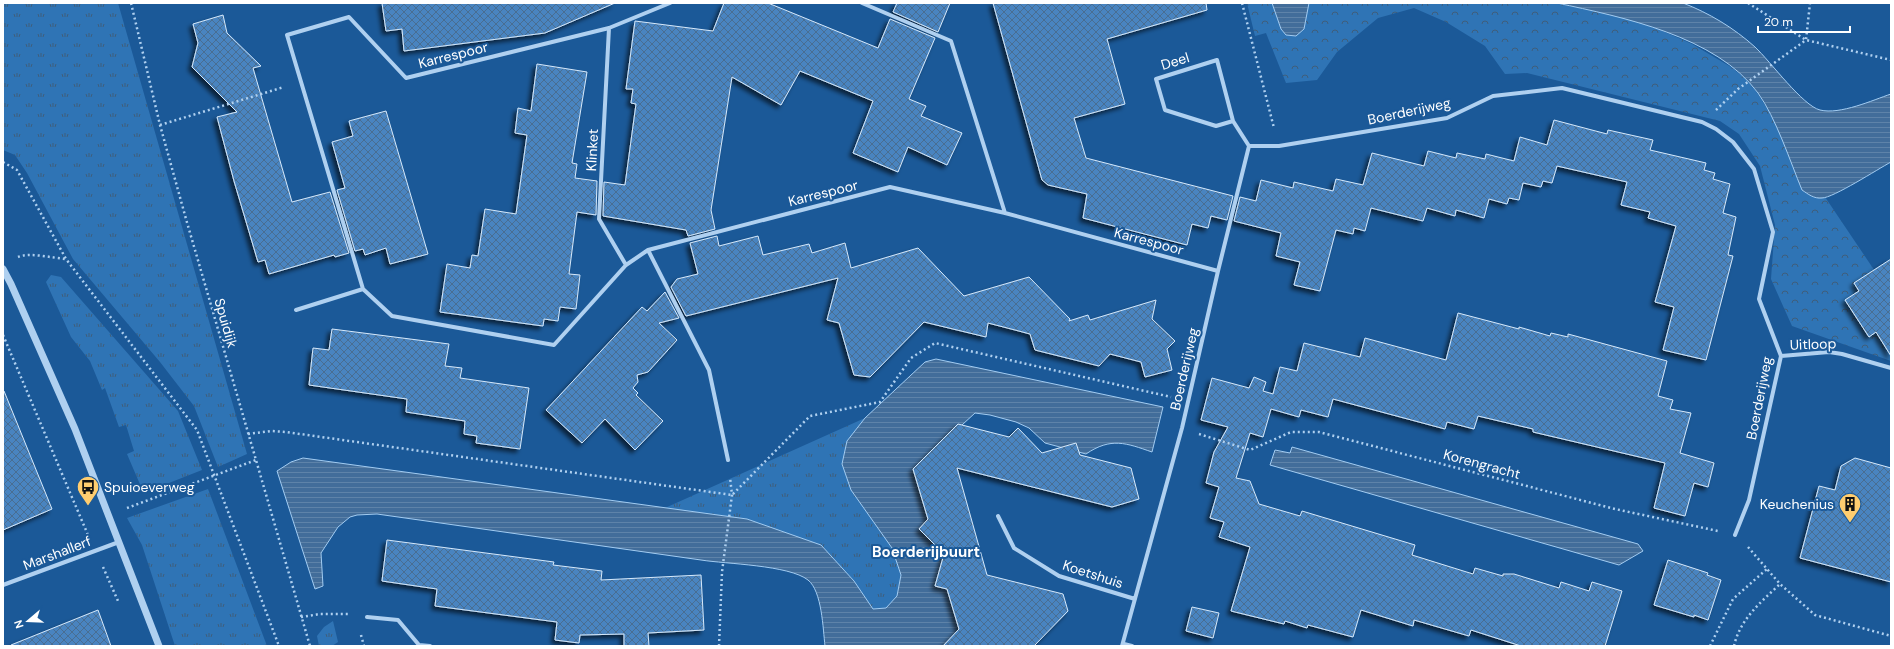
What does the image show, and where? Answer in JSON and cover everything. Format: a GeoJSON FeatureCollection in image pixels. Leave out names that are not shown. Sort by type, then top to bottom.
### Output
{"type":"FeatureCollection","features":[{"type":"Feature","properties":{"kind":"street","name":"Karrespoor"},"geometry":{"type":"LineString","coordinates":[[670,3],[609,28],[406,78],[349,17],[287,35],[363,289],[392,316],[554,345],[626,265],[648,250],[890,187],[1005,213],[1218,271]]}},
{"type":"Feature","properties":{"kind":"street"},"geometry":{"type":"LineString","coordinates":[[862,3],[951,41],[1005,213]]}},
{"type":"Feature","properties":{"kind":"street","name":"Klinket"},"geometry":{"type":"LineString","coordinates":[[609,28],[599,219],[626,265]]}},
{"type":"Feature","properties":{"kind":"street","name":"Deel"},"geometry":{"type":"LineString","coordinates":[[1234,121],[1216,126],[1165,110],[1156,79],[1217,60],[1234,121],[1249,146]]}},
{"type":"Feature","properties":{"kind":"street","name":"Boerderijweg"},"geometry":{"type":"LineString","coordinates":[[1123,645],[1182,428],[1218,271],[1249,146],[1279,146],[1447,118],[1493,96],[1562,88],[1702,122],[1716,129],[1733,142],[1754,169],[1773,232],[1759,299],[1781,356],[1749,500],[1735,535]]}},
{"type":"Feature","properties":{"kind":"street"},"geometry":{"type":"LineString","coordinates":[[648,250],[709,370],[728,460]]}},
{"type":"Feature","properties":{"kind":"street"},"geometry":{"type":"LineString","coordinates":[[3,269],[75,429],[158,646]]}},
{"type":"Feature","properties":{"kind":"street"},"geometry":{"type":"LineString","coordinates":[[296,310],[363,289]]}},
{"type":"Feature","properties":{"kind":"street","name":"Uitloop"},"geometry":{"type":"LineString","coordinates":[[1781,356],[1829,352],[1842,354],[1891,368]]}},
{"type":"Feature","properties":{"kind":"street","name":"Koetshuis"},"geometry":{"type":"LineString","coordinates":[[998,516],[1014,548],[1059,576],[1135,599]]}},
{"type":"Feature","properties":{"kind":"street","name":"Marshallerf"},"geometry":{"type":"LineString","coordinates":[[3,585],[119,542]]}},
{"type":"Feature","properties":{"kind":"street"},"geometry":{"type":"LineString","coordinates":[[367,617],[398,620],[419,645],[430,646]]}},
{"type":"Feature","properties":{"kind":"street"},"geometry":{"type":"LineString","coordinates":[[1123,645],[1132,646]]}},
{"type":"Feature","properties":{"kind":"path","name":"Spuidijk"},"geometry":{"type":"LineString","coordinates":[[131,3],[160,125],[310,646]]}},
{"type":"Feature","properties":{"kind":"path"},"geometry":{"type":"LineString","coordinates":[[1242,3],[1279,146]]}},
{"type":"Feature","properties":{"kind":"path"},"geometry":{"type":"LineString","coordinates":[[1748,3],[1806,40],[1891,60]]}},
{"type":"Feature","properties":{"kind":"path"},"geometry":{"type":"LineString","coordinates":[[1702,122],[1738,89],[1806,40],[1810,3]]}},
{"type":"Feature","properties":{"kind":"path"},"geometry":{"type":"LineString","coordinates":[[160,125],[302,81]]}},
{"type":"Feature","properties":{"kind":"path"},"geometry":{"type":"LineString","coordinates":[[3,162],[17,170],[66,259],[197,430],[279,646]]}},
{"type":"Feature","properties":{"kind":"path"},"geometry":{"type":"LineString","coordinates":[[14,258],[26,253],[46,258],[66,259]]}},
{"type":"Feature","properties":{"kind":"path"},"geometry":{"type":"LineString","coordinates":[[3,335],[84,526],[121,607]]}},
{"type":"Feature","properties":{"kind":"path","name":"Korengracht"},"geometry":{"type":"LineString","coordinates":[[1182,428],[1250,450],[1291,432],[1319,432],[1615,509],[1735,535]]}},
{"type":"Feature","properties":{"kind":"path"},"geometry":{"type":"LineString","coordinates":[[108,516],[256,460]]}},
{"type":"Feature","properties":{"kind":"path"},"geometry":{"type":"LineString","coordinates":[[719,646],[722,572],[732,494],[728,460]]}},
{"type":"Feature","properties":{"kind":"path"},"geometry":{"type":"LineString","coordinates":[[1735,535],[1768,568],[1780,584],[1815,615],[1891,636]]}},
{"type":"Feature","properties":{"kind":"path"},"geometry":{"type":"LineString","coordinates":[[1710,646],[1733,599],[1768,568]]}},
{"type":"Feature","properties":{"kind":"path"},"geometry":{"type":"LineString","coordinates":[[1734,646],[1744,621],[1780,584]]}},
{"type":"Feature","properties":{"kind":"path"},"geometry":{"type":"LineString","coordinates":[[301,617],[326,614],[345,614],[367,617]]}},
{"type":"Feature","properties":{"kind":"green space"},"geometry":{"type":"Polygon","coordinates":[[[3,3],[118,3],[247,454],[218,467],[194,406],[160,362],[73,259],[27,173],[15,155],[3,150],[3,3]]]}},
{"type":"Feature","properties":{"kind":"green space"},"geometry":{"type":"Polygon","coordinates":[[[1247,3],[1272,3],[1281,29],[1307,10],[1309,3],[1556,3],[1625,18],[1658,29],[1692,44],[1731,67],[1746,79],[1758,94],[1822,198],[1825,197],[1891,295],[1891,361],[1792,326],[1771,279],[1775,225],[1760,166],[1739,134],[1720,121],[1527,73],[1505,74],[1485,46],[1446,22],[1414,8],[1378,18],[1337,52],[1317,80],[1286,83],[1266,33],[1255,36],[1247,3]]]}},
{"type":"Feature","properties":{"kind":"green space"},"geometry":{"type":"Polygon","coordinates":[[[51,275],[61,277],[178,411],[202,470],[146,492],[142,489],[127,454],[134,451],[126,425],[119,427],[105,388],[102,390],[90,361],[71,337],[46,282],[51,275]]]}},
{"type":"Feature","properties":{"kind":"green space"},"geometry":{"type":"Polygon","coordinates":[[[865,418],[847,441],[851,490],[892,548],[901,575],[897,596],[886,608],[873,609],[854,581],[821,545],[747,519],[665,508],[865,418]]]}},
{"type":"Feature","properties":{"kind":"green space"},"geometry":{"type":"Polygon","coordinates":[[[208,489],[267,646],[175,646],[142,545],[127,518],[208,489]]]}},
{"type":"Feature","properties":{"kind":"green space"},"geometry":{"type":"Polygon","coordinates":[[[333,621],[338,642],[332,646],[319,646],[317,636],[324,627],[333,621]]]}},
{"type":"Feature","properties":{"kind":"shaded area"},"geometry":{"type":"Polygon","coordinates":[[[1272,3],[1309,3],[1304,29],[1296,36],[1286,35],[1281,29],[1272,3]]]}},
{"type":"Feature","properties":{"kind":"shaded area"},"geometry":{"type":"Polygon","coordinates":[[[1557,3],[1683,3],[1702,11],[1747,40],[1796,92],[1813,107],[1820,110],[1828,111],[1847,109],[1891,94],[1891,162],[1856,183],[1828,197],[1816,198],[1811,196],[1802,190],[1777,127],[1765,103],[1740,73],[1718,57],[1693,43],[1666,32],[1610,15],[1557,3]]]}},
{"type":"Feature","properties":{"kind":"shaded area"},"geometry":{"type":"Polygon","coordinates":[[[936,359],[1163,407],[1152,452],[1119,443],[1103,445],[1086,454],[1045,443],[1029,428],[1016,422],[990,415],[975,413],[925,459],[943,523],[972,646],[825,646],[821,611],[813,585],[799,575],[787,571],[377,514],[357,515],[350,517],[338,527],[321,553],[323,586],[315,589],[277,471],[291,462],[303,458],[747,519],[821,545],[854,581],[873,609],[886,608],[897,596],[901,575],[892,548],[851,490],[842,464],[847,441],[865,418],[925,362],[936,359]]]}},
{"type":"Feature","properties":{"kind":"shaded area"},"geometry":{"type":"Polygon","coordinates":[[[1292,447],[1638,544],[1643,551],[1619,565],[1270,465],[1275,450],[1290,453],[1292,447]]]}},
{"type":"Feature","properties":{"kind":"building"},"geometry":{"type":"Polygon","coordinates":[[[382,3],[615,3],[545,33],[404,51],[402,29],[386,31],[382,3]]]}},
{"type":"Feature","properties":{"kind":"building"},"geometry":{"type":"Polygon","coordinates":[[[724,3],[768,3],[878,48],[890,19],[935,38],[909,99],[926,106],[921,116],[962,133],[947,165],[908,147],[898,172],[853,153],[873,101],[800,71],[781,105],[732,77],[711,210],[715,229],[688,236],[686,230],[603,216],[604,182],[625,185],[636,104],[631,103],[633,89],[626,89],[635,21],[713,31],[724,3]]]}},
{"type":"Feature","properties":{"kind":"building"},"geometry":{"type":"Polygon","coordinates":[[[897,3],[950,3],[938,32],[893,12],[897,3]]]}},
{"type":"Feature","properties":{"kind":"building"},"geometry":{"type":"Polygon","coordinates":[[[993,3],[1206,3],[1207,10],[1107,39],[1125,104],[1074,118],[1086,158],[1233,196],[1227,220],[1211,216],[1208,228],[1192,224],[1187,245],[1083,218],[1087,194],[1048,185],[1042,180],[993,3]]]}},
{"type":"Feature","properties":{"kind":"building"},"geometry":{"type":"Polygon","coordinates":[[[223,15],[227,33],[261,66],[253,68],[292,202],[330,192],[349,253],[335,257],[334,255],[269,274],[265,260],[258,262],[217,117],[237,112],[192,67],[198,43],[193,24],[223,15]]]}},
{"type":"Feature","properties":{"kind":"building"},"geometry":{"type":"Polygon","coordinates":[[[537,64],[587,72],[572,163],[577,164],[575,178],[597,181],[596,215],[577,212],[569,274],[580,275],[576,309],[560,307],[558,321],[544,319],[543,326],[440,312],[447,264],[470,268],[472,255],[478,256],[485,209],[516,214],[527,135],[515,133],[518,108],[531,111],[537,64]]]}},
{"type":"Feature","properties":{"kind":"building"},"geometry":{"type":"Polygon","coordinates":[[[386,111],[428,254],[390,264],[386,248],[365,255],[363,249],[355,251],[337,190],[345,188],[332,142],[353,136],[349,121],[386,111]]]}},
{"type":"Feature","properties":{"kind":"building"},"geometry":{"type":"Polygon","coordinates":[[[1554,120],[1607,134],[1608,130],[1653,140],[1650,150],[1706,163],[1704,170],[1715,173],[1713,179],[1730,184],[1723,213],[1736,217],[1728,255],[1733,256],[1706,360],[1663,350],[1674,307],[1655,302],[1676,226],[1648,218],[1650,212],[1621,205],[1627,182],[1557,166],[1552,183],[1543,181],[1541,187],[1523,183],[1519,200],[1509,198],[1507,204],[1489,199],[1484,218],[1456,210],[1455,216],[1427,208],[1423,221],[1371,208],[1365,231],[1354,228],[1353,234],[1336,230],[1320,291],[1294,285],[1300,262],[1276,256],[1281,233],[1234,221],[1240,197],[1256,201],[1261,180],[1293,188],[1294,182],[1333,191],[1336,179],[1363,185],[1372,153],[1424,166],[1428,151],[1456,158],[1457,153],[1485,159],[1486,154],[1514,161],[1520,137],[1547,145],[1554,120]]]}},
{"type":"Feature","properties":{"kind":"building"},"geometry":{"type":"Polygon","coordinates":[[[717,236],[719,246],[758,236],[763,255],[809,244],[812,253],[845,243],[851,268],[918,248],[964,296],[1029,277],[1070,319],[1069,321],[1088,315],[1090,320],[1156,300],[1152,319],[1175,341],[1167,349],[1172,370],[1145,377],[1141,362],[1110,354],[1099,366],[1035,350],[1030,334],[988,323],[986,337],[924,322],[870,377],[854,375],[839,323],[827,320],[838,278],[686,316],[671,287],[677,279],[698,274],[690,243],[717,236]]]}},
{"type":"Feature","properties":{"kind":"building"},"geometry":{"type":"Polygon","coordinates":[[[1891,259],[1891,356],[1876,332],[1869,337],[1845,300],[1859,291],[1854,283],[1891,259]]]}},
{"type":"Feature","properties":{"kind":"building"},"geometry":{"type":"Polygon","coordinates":[[[665,292],[679,318],[659,323],[677,340],[648,372],[637,375],[638,382],[633,388],[638,393],[636,395],[663,421],[635,450],[605,419],[582,443],[546,410],[642,307],[647,311],[665,292]]]}},
{"type":"Feature","properties":{"kind":"building"},"geometry":{"type":"Polygon","coordinates":[[[1458,313],[1519,329],[1519,327],[1550,336],[1551,333],[1568,337],[1568,334],[1667,361],[1658,396],[1673,400],[1670,409],[1691,413],[1680,453],[1714,463],[1708,487],[1694,483],[1685,516],[1654,508],[1665,463],[1533,432],[1533,429],[1478,416],[1474,429],[1447,422],[1445,429],[1333,399],[1328,417],[1301,410],[1299,417],[1271,409],[1263,437],[1250,433],[1236,478],[1250,481],[1259,504],[1300,516],[1302,511],[1415,545],[1412,555],[1473,574],[1475,568],[1503,576],[1503,574],[1514,574],[1559,588],[1561,582],[1589,591],[1592,582],[1622,591],[1605,646],[1521,646],[1471,630],[1469,636],[1414,620],[1413,626],[1361,610],[1353,637],[1308,625],[1307,628],[1285,621],[1284,624],[1231,611],[1250,547],[1219,537],[1224,522],[1210,518],[1219,487],[1206,483],[1214,452],[1228,427],[1201,420],[1212,378],[1249,388],[1254,377],[1266,382],[1263,391],[1273,394],[1280,367],[1297,371],[1304,343],[1360,357],[1365,338],[1446,360],[1458,313]]]}},
{"type":"Feature","properties":{"kind":"building"},"geometry":{"type":"Polygon","coordinates":[[[332,329],[449,344],[445,366],[462,368],[460,378],[529,388],[520,449],[476,443],[477,436],[464,434],[465,421],[406,412],[407,399],[309,385],[313,348],[329,350],[332,329]]]}},
{"type":"Feature","properties":{"kind":"building"},"geometry":{"type":"Polygon","coordinates":[[[4,391],[52,509],[3,530],[3,392],[4,391]]]}},
{"type":"Feature","properties":{"kind":"building"},"geometry":{"type":"Polygon","coordinates":[[[958,424],[1009,437],[1018,428],[1042,453],[1076,443],[1080,455],[1131,468],[1139,499],[1112,507],[957,468],[987,575],[1063,594],[1068,611],[1034,646],[943,646],[959,629],[947,589],[935,586],[944,554],[919,529],[928,519],[913,469],[958,424]]]}},
{"type":"Feature","properties":{"kind":"building","name":"Keuchenius"},"geometry":{"type":"Polygon","coordinates":[[[1855,458],[1891,468],[1891,582],[1800,558],[1819,486],[1835,490],[1841,466],[1855,458]]]}},
{"type":"Feature","properties":{"kind":"building"},"geometry":{"type":"Polygon","coordinates":[[[387,540],[554,562],[553,565],[602,571],[601,580],[701,575],[704,630],[648,633],[649,646],[624,646],[624,634],[580,635],[579,643],[555,640],[557,622],[435,606],[437,589],[382,581],[387,540]]]}},
{"type":"Feature","properties":{"kind":"building"},"geometry":{"type":"Polygon","coordinates":[[[1668,560],[1708,573],[1707,575],[1721,580],[1708,620],[1654,605],[1668,560]]]}},
{"type":"Feature","properties":{"kind":"building"},"geometry":{"type":"Polygon","coordinates":[[[1192,607],[1219,613],[1213,638],[1186,631],[1192,607]]]}},
{"type":"Feature","properties":{"kind":"building"},"geometry":{"type":"Polygon","coordinates":[[[98,610],[111,646],[11,645],[98,610]]]}},
{"type":"Feature","properties":{"kind":"place","name":"Spuioeverweg"},"geometry":{"type":"Point","coordinates":[88,506]}},
{"type":"Feature","properties":{"kind":"place","name":"Keuchenius"},"geometry":{"type":"Point","coordinates":[1850,524]}},
{"type":"Feature","properties":{"kind":"district","name":"Boerderijbuurt"},"geometry":{"type":"Point","coordinates":[926,552]}}]}
